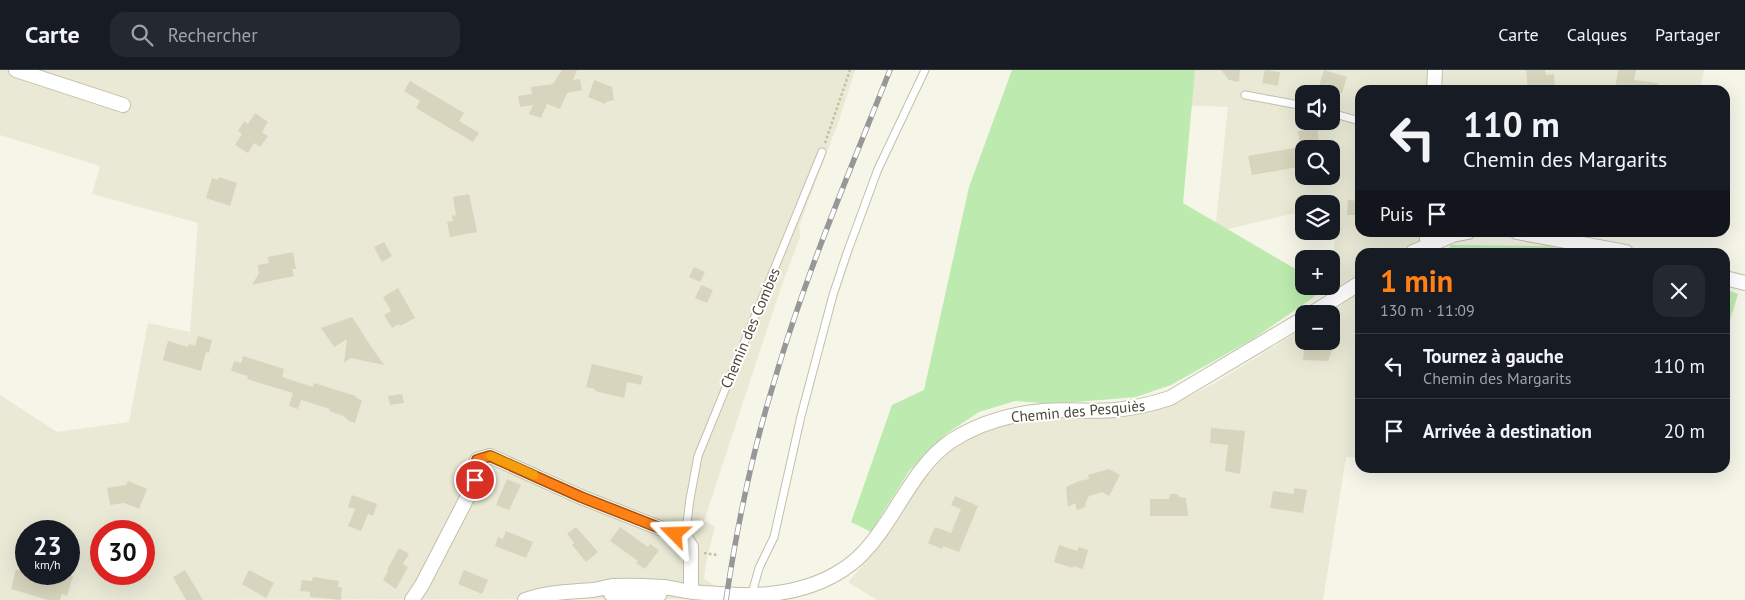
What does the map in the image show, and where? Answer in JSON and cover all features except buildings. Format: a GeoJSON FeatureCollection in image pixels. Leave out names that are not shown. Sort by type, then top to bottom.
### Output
{"type":"FeatureCollection","features":[{"type":"Feature","properties":{"kind":"street"},"geometry":{"type":"LineString","coordinates":[[16,70],[123,105]]}},
{"type":"Feature","properties":{"kind":"street"},"geometry":{"type":"LineString","coordinates":[[1434,85],[1435,70]]}},
{"type":"Feature","properties":{"kind":"street"},"geometry":{"type":"LineString","coordinates":[[1417,248],[1427,239],[1440,237]]}},
{"type":"Feature","properties":{"kind":"street"},"geometry":{"type":"LineString","coordinates":[[1544,237],[1604,248]]}},
{"type":"Feature","properties":{"kind":"street"},"geometry":{"type":"LineString","coordinates":[[1730,279],[1745,283]]}},
{"type":"Feature","properties":{"kind":"street"},"geometry":{"type":"LineString","coordinates":[[1325,305],[1355,286]]}},
{"type":"Feature","properties":{"kind":"street","name":"Chemin des Pesquiès"},"geometry":{"type":"LineString","coordinates":[[525,600],[556,591],[593,590],[610,594],[638,596],[695,594],[751,598],[778,597],[815,584],[849,565],[863,554],[916,477],[936,453],[951,441],[970,430],[1013,415],[1044,411],[1114,410],[1147,405],[1170,398],[1295,323]]}},
{"type":"Feature","properties":{"kind":"street"},"geometry":{"type":"LineString","coordinates":[[412,600],[422,585],[468,496],[475,480],[477,460],[490,456],[581,497],[686,538]]}},
{"type":"Feature","properties":{"kind":"street","name":"Chemin des Combes"},"geometry":{"type":"LineString","coordinates":[[686,538],[691,547],[695,594]]}},
{"type":"Feature","properties":{"kind":"lane"},"geometry":{"type":"LineString","coordinates":[[751,598],[759,568],[774,537],[801,416],[833,295],[878,169],[925,70]]}},
{"type":"Feature","properties":{"kind":"lane"},"geometry":{"type":"LineString","coordinates":[[1245,95],[1295,104]]}},
{"type":"Feature","properties":{"kind":"lane"},"geometry":{"type":"LineString","coordinates":[[1340,115],[1355,120]]}},
{"type":"Feature","properties":{"kind":"lane","name":"Chemin des Combes"},"geometry":{"type":"LineString","coordinates":[[686,538],[690,499],[698,456],[822,152]]}},
{"type":"Feature","properties":{"kind":"path"},"geometry":{"type":"LineString","coordinates":[[822,152],[850,70]]}},
{"type":"Feature","properties":{"kind":"path"},"geometry":{"type":"LineString","coordinates":[[708,554],[718,555]]}},
{"type":"Feature","properties":{"kind":"shaded area"},"geometry":{"type":"Polygon","coordinates":[[[0,70],[855,70],[839,120],[799,226],[800,237],[779,293],[704,521],[715,527],[704,578],[715,586],[713,599],[0,600],[0,395],[57,432],[129,422],[148,323],[190,332],[198,223],[92,194],[100,166],[0,135],[0,70]]]}},
{"type":"Feature","properties":{"kind":"shaded area"},"geometry":{"type":"Polygon","coordinates":[[[1164,70],[1704,70],[1701,85],[1355,85],[1355,237],[1438,237],[1436,248],[1355,248],[1355,457],[1346,457],[1323,600],[877,600],[848,582],[881,545],[919,485],[949,452],[978,434],[1011,423],[1069,418],[1128,416],[1170,406],[1215,383],[1295,334],[1295,350],[1340,350],[1340,306],[1343,304],[1338,295],[1340,295],[1340,250],[1334,250],[1335,240],[1340,240],[1340,195],[1295,195],[1295,213],[1215,232],[1228,107],[1158,104],[1164,70]]]}},
{"type":"Feature","properties":{"kind":"green space"},"geometry":{"type":"Polygon","coordinates":[[[1012,70],[1195,70],[1183,203],[1295,269],[1295,295],[1317,295],[1302,305],[1295,305],[1295,310],[1253,339],[1171,385],[1136,397],[1053,404],[1015,401],[979,412],[946,434],[909,471],[871,532],[851,522],[892,405],[924,390],[969,187],[1012,70]]]}},
{"type":"Feature","properties":{"kind":"green space"},"geometry":{"type":"Polygon","coordinates":[[[1451,245],[1547,246],[1557,248],[1449,248],[1451,245]]]}},
{"type":"Feature","properties":{"kind":"green space"},"geometry":{"type":"Polygon","coordinates":[[[1730,291],[1738,294],[1730,320],[1730,291]]]}},
{"type":"Feature","properties":{"kind":"railway"},"geometry":{"type":"LineString","coordinates":[[726,600],[740,517],[752,463],[786,342],[828,225],[890,70]]}},
{"type":"Feature","properties":{"kind":"slow traffic"},"geometry":{"type":"LineString","coordinates":[[491,456],[534,475]]}},
{"type":"Feature","properties":{"kind":"route"},"geometry":{"type":"LineString","coordinates":[[475,480],[477,460],[490,456],[581,497],[675,534]]}}]}
